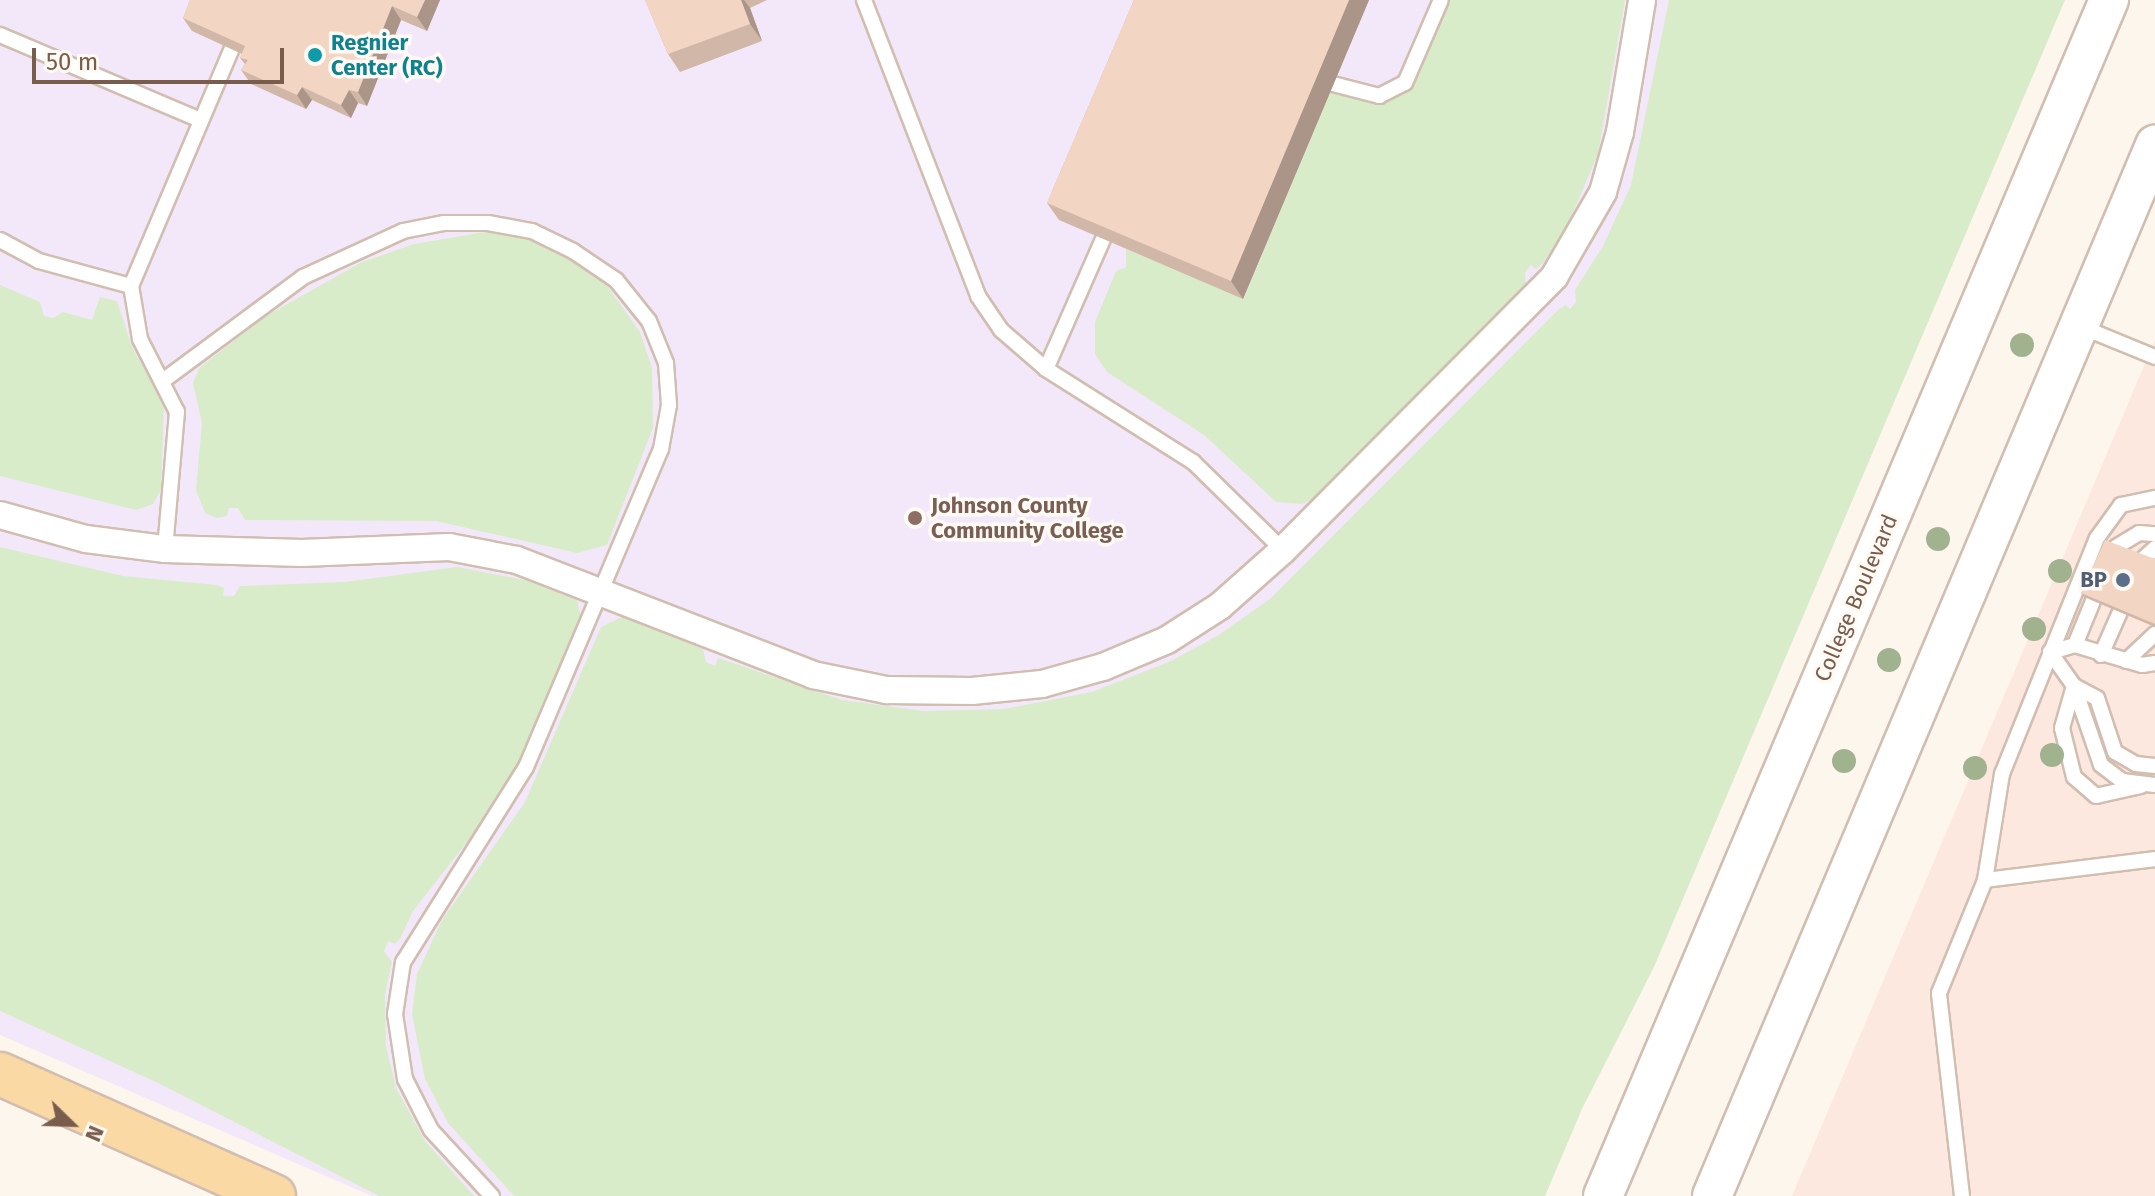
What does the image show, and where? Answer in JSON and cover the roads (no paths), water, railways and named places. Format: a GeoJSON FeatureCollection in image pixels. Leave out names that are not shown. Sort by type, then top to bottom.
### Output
{"type":"FeatureCollection","features":[{"type":"Feature","properties":{"kind":"main road","name":"College Boulevard"},"geometry":{"type":"LineString","coordinates":[[1603,1196],[2109,0]]}},
{"type":"Feature","properties":{"kind":"main road"},"geometry":{"type":"LineString","coordinates":[[1712,1196],[2155,145]]}},
{"type":"Feature","properties":{"kind":"main road"},"geometry":{"type":"LineString","coordinates":[[0,1074],[274,1196]]}},
{"type":"Feature","properties":{"kind":"street"},"geometry":{"type":"LineString","coordinates":[[0,515],[86,539],[165,549],[302,553],[449,547],[517,560],[603,590],[813,675],[887,690],[972,691],[1042,684],[1103,667],[1167,640],[1220,606],[1283,550],[1520,315],[1581,238],[1603,192],[1620,132],[1642,0]]}},
{"type":"Feature","properties":{"kind":"lane"},"geometry":{"type":"LineString","coordinates":[[864,0],[978,296],[1001,330],[1046,369],[1193,462],[1283,550]]}},
{"type":"Feature","properties":{"kind":"lane"},"geometry":{"type":"LineString","coordinates":[[1333,84],[1379,96],[1405,83],[1441,0]]}},
{"type":"Feature","properties":{"kind":"lane"},"geometry":{"type":"LineString","coordinates":[[0,35],[200,120]]}},
{"type":"Feature","properties":{"kind":"lane"},"geometry":{"type":"LineString","coordinates":[[165,549],[177,442],[177,412],[164,380],[140,339],[131,286],[231,50]]}},
{"type":"Feature","properties":{"kind":"lane"},"geometry":{"type":"LineString","coordinates":[[164,380],[303,277],[403,231],[444,223],[488,223],[532,231],[573,251],[616,280],[649,321],[666,363],[669,405],[661,449],[526,767],[403,962],[395,1014],[405,1079],[431,1130],[492,1196]]}},
{"type":"Feature","properties":{"kind":"lane"},"geometry":{"type":"LineString","coordinates":[[1046,369],[1103,239]]}},
{"type":"Feature","properties":{"kind":"lane"},"geometry":{"type":"LineString","coordinates":[[0,240],[39,261],[131,286]]}},
{"type":"Feature","properties":{"kind":"lane"},"geometry":{"type":"LineString","coordinates":[[2079,326],[2155,357]]}},
{"type":"Feature","properties":{"kind":"lane"},"geometry":{"type":"LineString","coordinates":[[1962,1196],[1939,993],[1985,880],[2002,774],[2107,520],[2129,501],[2155,498]]}},
{"type":"Feature","properties":{"kind":"lane"},"geometry":{"type":"LineString","coordinates":[[2116,547],[2139,533],[2155,534]]}},
{"type":"Feature","properties":{"kind":"lane"},"geometry":{"type":"LineString","coordinates":[[2075,645],[2093,601]]}},
{"type":"Feature","properties":{"kind":"lane"},"geometry":{"type":"LineString","coordinates":[[2101,655],[2120,612]]}},
{"type":"Feature","properties":{"kind":"lane"},"geometry":{"type":"LineString","coordinates":[[2126,661],[2155,634]]}},
{"type":"Feature","properties":{"kind":"lane"},"geometry":{"type":"LineString","coordinates":[[2050,652],[2075,645],[2126,661],[2155,663]]}},
{"type":"Feature","properties":{"kind":"lane"},"geometry":{"type":"LineString","coordinates":[[2050,652],[2074,686],[2101,765],[2122,781],[2148,785]]}},
{"type":"Feature","properties":{"kind":"lane"},"geometry":{"type":"LineString","coordinates":[[2074,686],[2097,698],[2115,752],[2136,764],[2155,766]]}},
{"type":"Feature","properties":{"kind":"lane"},"geometry":{"type":"LineString","coordinates":[[2074,686],[2062,728],[2081,787],[2096,796],[2110,796],[2148,785]]}},
{"type":"Feature","properties":{"kind":"lane"},"geometry":{"type":"LineString","coordinates":[[1985,880],[2155,859]]}},
{"type":"Feature","properties":{"kind":"place","name":"Regnier Center (RC)"},"geometry":{"type":"Point","coordinates":[315,55]}},
{"type":"Feature","properties":{"kind":"place","name":"Johnson County Community College"},"geometry":{"type":"Point","coordinates":[915,518]}},
{"type":"Feature","properties":{"kind":"place","name":"BP"},"geometry":{"type":"Point","coordinates":[2123,580]}}]}
